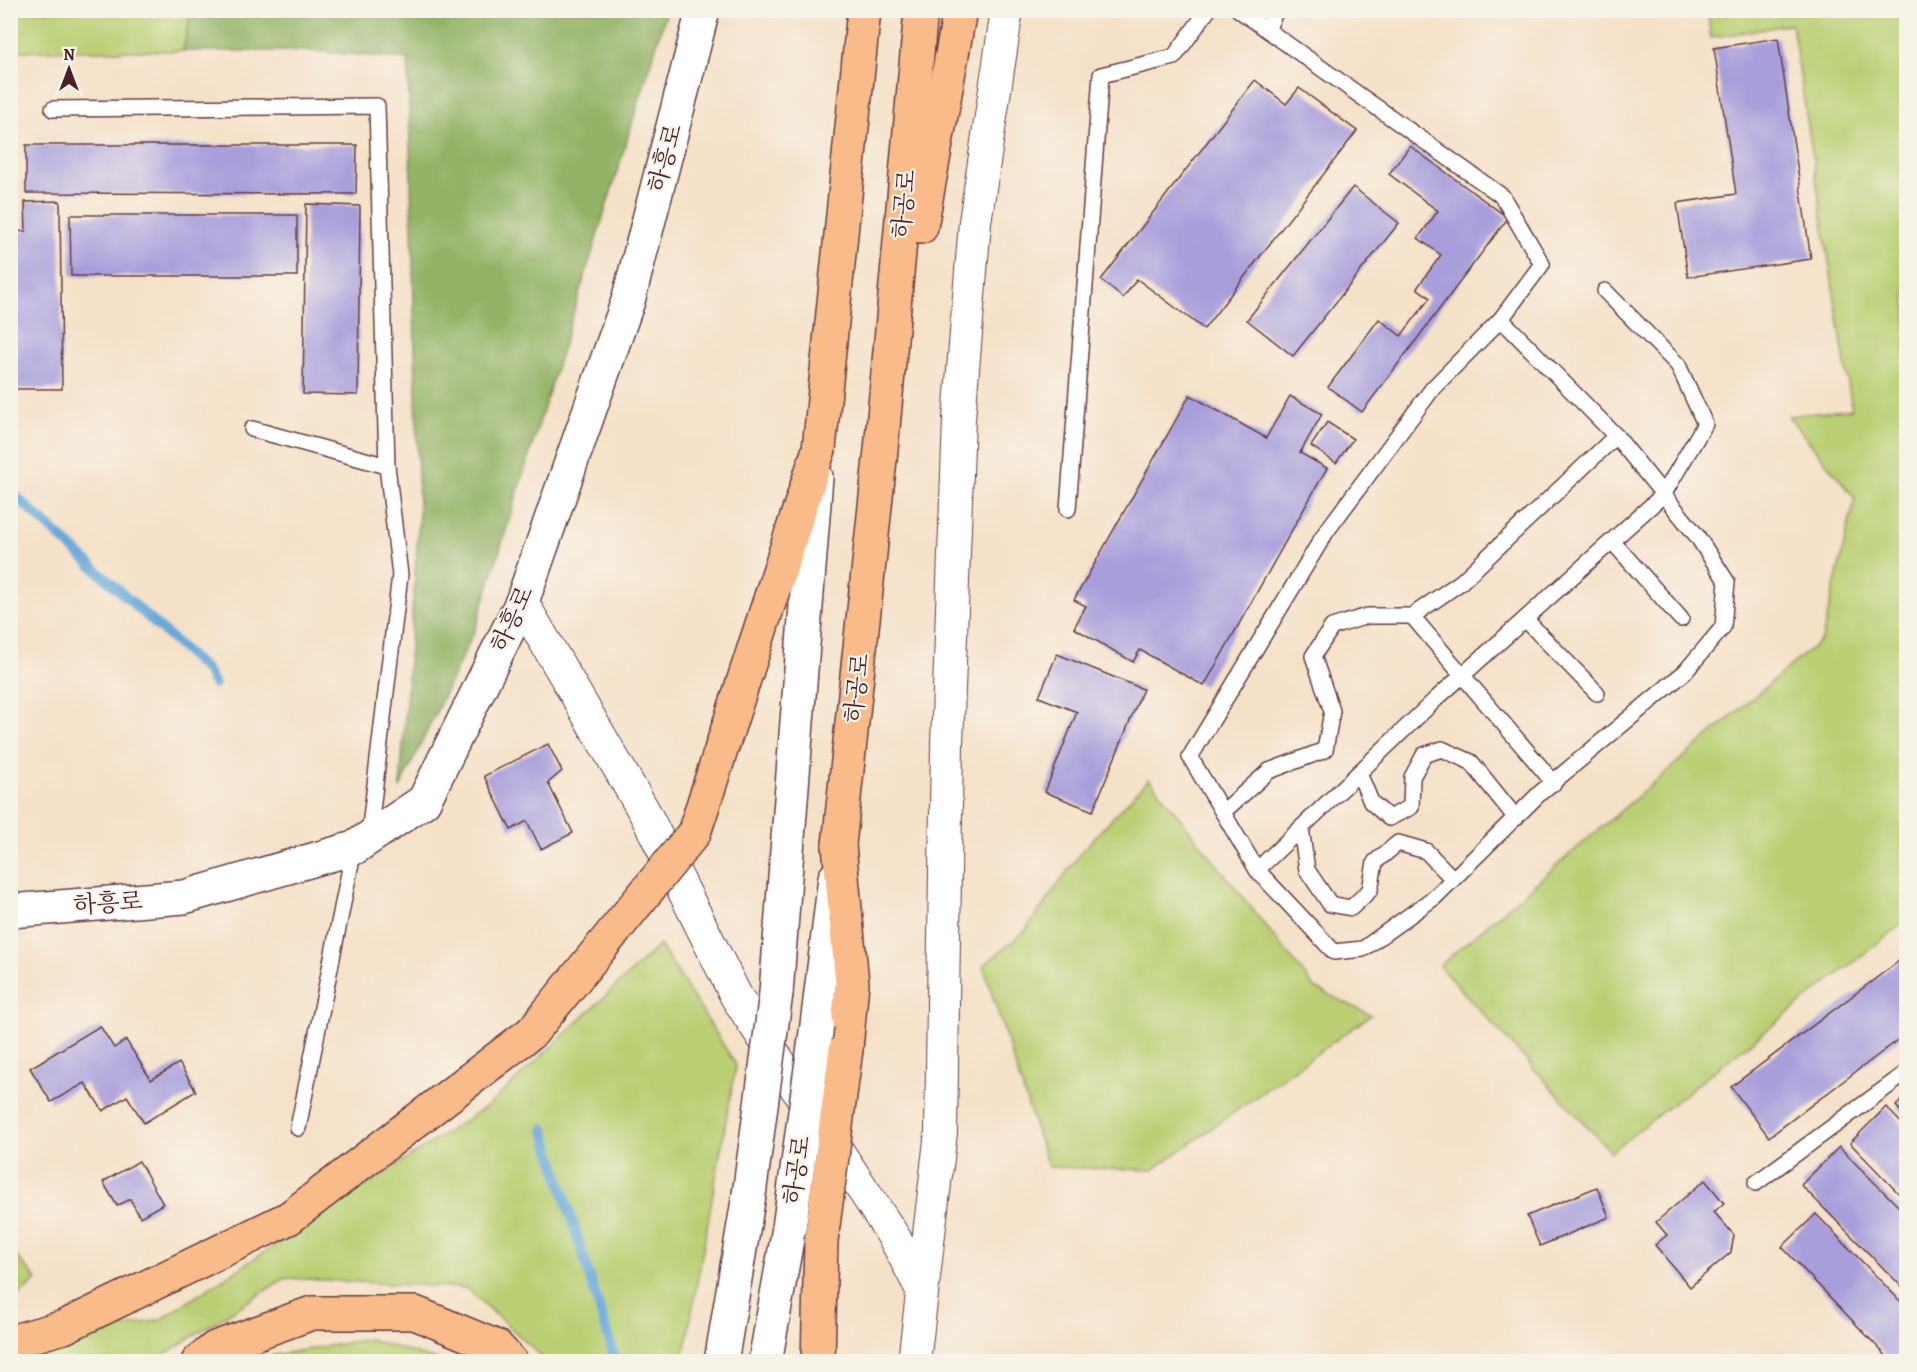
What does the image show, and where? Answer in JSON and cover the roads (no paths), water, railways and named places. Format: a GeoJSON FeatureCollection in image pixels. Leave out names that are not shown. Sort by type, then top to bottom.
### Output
{"type":"FeatureCollection","features":[{"type":"Feature","properties":{"kind":"main road","name":"하공로"},"geometry":{"type":"LineString","coordinates":[[819,449],[864,10]]}},
{"type":"Feature","properties":{"kind":"main road","name":"하공로"},"geometry":{"type":"LineString","coordinates":[[839,845],[860,671],[921,10]]}},
{"type":"Feature","properties":{"kind":"main road"},"geometry":{"type":"LineString","coordinates":[[881,450],[960,10]]}},
{"type":"Feature","properties":{"kind":"main road"},"geometry":{"type":"LineString","coordinates":[[10,1342],[64,1327],[289,1218],[532,1032],[694,832],[819,449]]}},
{"type":"Feature","properties":{"kind":"main road"},"geometry":{"type":"LineString","coordinates":[[818,1362],[820,1241],[846,1049],[852,983],[839,845]]}},
{"type":"Feature","properties":{"kind":"main road"},"geometry":{"type":"LineString","coordinates":[[198,1362],[215,1348],[312,1313],[415,1313],[496,1347],[511,1362]]}},
{"type":"Feature","properties":{"kind":"street","name":"하흥로"},"geometry":{"type":"LineString","coordinates":[[11,909],[184,897],[362,843],[424,801],[522,602],[628,301],[704,10]]}},
{"type":"Feature","properties":{"kind":"street"},"geometry":{"type":"LineString","coordinates":[[914,1362],[941,1132],[947,744],[958,419],[975,222],[1007,10]]}},
{"type":"Feature","properties":{"kind":"street","name":"하공로"},"geometry":{"type":"LineString","coordinates":[[721,1362],[749,1195],[776,993],[819,449]]}},
{"type":"Feature","properties":{"kind":"street"},"geometry":{"type":"LineString","coordinates":[[522,602],[645,813],[736,996],[894,1237],[921,1288]]}},
{"type":"Feature","properties":{"kind":"street","name":"하공로"},"geometry":{"type":"LineString","coordinates":[[765,1362],[789,1227],[839,845]]}},
{"type":"Feature","properties":{"kind":"lane"},"geometry":{"type":"LineString","coordinates":[[1068,509],[1101,75],[1174,57],[1208,10]]}},
{"type":"Feature","properties":{"kind":"lane"},"geometry":{"type":"LineString","coordinates":[[1239,10],[1268,28],[1502,196],[1542,264],[1502,319],[1433,388],[1326,532],[1190,757],[1257,870],[1334,952],[1364,949],[1435,897],[1554,783],[1685,672],[1723,627],[1727,582],[1696,536],[1616,436],[1502,319]]}},
{"type":"Feature","properties":{"kind":"lane"},"geometry":{"type":"LineString","coordinates":[[1268,28],[1276,10]]}},
{"type":"Feature","properties":{"kind":"lane"},"geometry":{"type":"LineString","coordinates":[[53,109],[377,106],[387,466],[400,575],[362,843],[298,1128]]}},
{"type":"Feature","properties":{"kind":"lane"},"geometry":{"type":"LineString","coordinates":[[1257,870],[1461,676],[1663,495],[1705,424],[1678,365],[1605,291]]}},
{"type":"Feature","properties":{"kind":"lane"},"geometry":{"type":"LineString","coordinates":[[252,429],[387,466]]}},
{"type":"Feature","properties":{"kind":"lane"},"geometry":{"type":"LineString","coordinates":[[1223,812],[1269,771],[1325,750],[1332,711],[1314,656],[1332,627],[1367,616],[1412,616],[1461,582],[1616,436]]}},
{"type":"Feature","properties":{"kind":"lane"},"geometry":{"type":"LineString","coordinates":[[1612,541],[1681,619]]}},
{"type":"Feature","properties":{"kind":"lane"},"geometry":{"type":"LineString","coordinates":[[1412,616],[1554,783]]}},
{"type":"Feature","properties":{"kind":"lane"},"geometry":{"type":"LineString","coordinates":[[1525,619],[1597,693]]}},
{"type":"Feature","properties":{"kind":"lane"},"geometry":{"type":"LineString","coordinates":[[1359,773],[1371,802],[1389,818],[1411,807],[1412,777],[1424,755],[1442,749],[1470,762],[1516,818]]}},
{"type":"Feature","properties":{"kind":"lane"},"geometry":{"type":"LineString","coordinates":[[1301,828],[1307,870],[1330,904],[1351,908],[1370,890],[1375,862],[1398,843],[1426,851],[1453,879]]}},
{"type":"Feature","properties":{"kind":"lane"},"geometry":{"type":"LineString","coordinates":[[1756,1182],[1906,1073]]}},
{"type":"Feature","properties":{"kind":"waterway"},"geometry":{"type":"LineString","coordinates":[[10,491],[206,670],[214,684]]}},
{"type":"Feature","properties":{"kind":"waterway"},"geometry":{"type":"LineString","coordinates":[[544,1129],[616,1362]]}}]}
